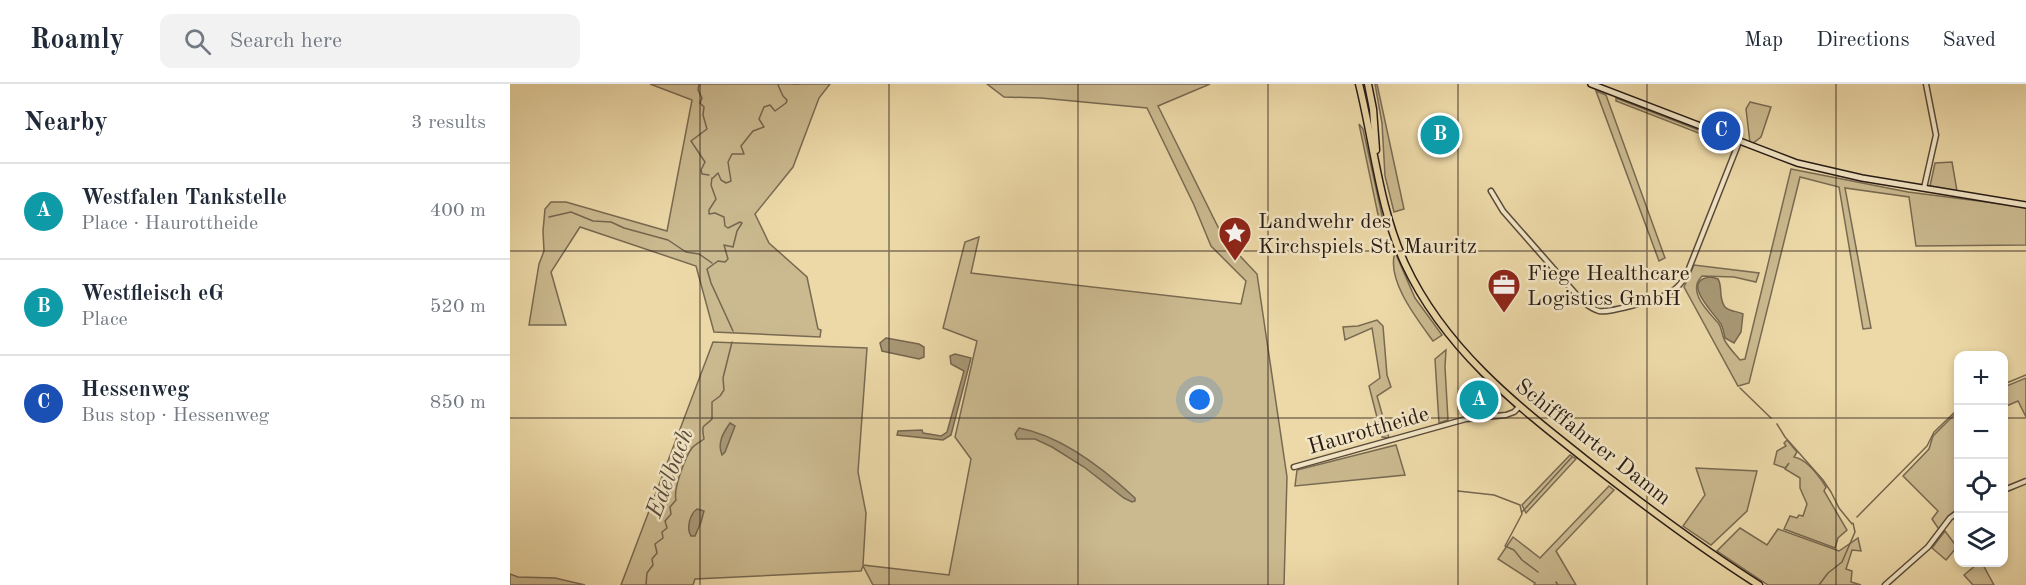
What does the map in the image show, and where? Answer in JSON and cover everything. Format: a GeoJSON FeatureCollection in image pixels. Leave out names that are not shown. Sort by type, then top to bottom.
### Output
{"type":"FeatureCollection","features":[{"type":"Feature","properties":{"kind":"main road","name":"Schifffahrter Damm"},"geometry":{"type":"LineString","coordinates":[[1359,84],[1392,229],[1405,263],[1423,297],[1458,346],[1482,373],[1519,407],[1708,552],[1759,585]]}},
{"type":"Feature","properties":{"kind":"main road","name":"Schifffahrter Damm"},"geometry":{"type":"LineString","coordinates":[[1368,84],[1373,110],[1377,169]]}},
{"type":"Feature","properties":{"kind":"street"},"geometry":{"type":"LineString","coordinates":[[1591,84],[1739,142],[1819,169],[2026,205]]}},
{"type":"Feature","properties":{"kind":"street"},"geometry":{"type":"LineString","coordinates":[[1924,189],[1936,135],[1926,84]]}},
{"type":"Feature","properties":{"kind":"street"},"geometry":{"type":"LineString","coordinates":[[1491,191],[1503,211],[1582,301],[1602,311],[1619,308],[1668,294],[1686,276],[1739,142]]}},
{"type":"Feature","properties":{"kind":"street","name":"Haurottheide"},"geometry":{"type":"LineString","coordinates":[[1294,467],[1466,419],[1506,415],[1519,407]]}},
{"type":"Feature","properties":{"kind":"street"},"geometry":{"type":"LineString","coordinates":[[2008,488],[2026,481]]}},
{"type":"Feature","properties":{"kind":"street"},"geometry":{"type":"LineString","coordinates":[[1885,585],[1928,547],[1950,518],[1958,513]]}},
{"type":"Feature","properties":{"kind":"shaded area"},"geometry":{"type":"Polygon","coordinates":[[[650,84],[830,84],[819,98],[793,167],[755,214],[769,243],[807,277],[818,329],[821,330],[820,337],[714,332],[696,266],[580,227],[551,272],[566,325],[529,325],[539,264],[544,251],[545,209],[551,202],[566,202],[667,231],[692,100],[650,84]]]}},
{"type":"Feature","properties":{"kind":"shaded area"},"geometry":{"type":"Polygon","coordinates":[[[987,84],[1210,84],[1158,106],[1224,239],[1257,274],[1287,477],[1284,585],[873,585],[863,566],[861,571],[695,579],[693,585],[621,585],[713,342],[867,348],[858,472],[866,513],[863,565],[949,575],[971,459],[955,437],[977,341],[943,328],[965,242],[979,237],[971,273],[1241,304],[1246,281],[1211,246],[1194,205],[1147,108],[1041,98],[1004,97],[987,84]]]}},
{"type":"Feature","properties":{"kind":"shaded area"},"geometry":{"type":"Polygon","coordinates":[[[1375,84],[1377,84],[1404,209],[1394,212],[1385,176],[1382,123],[1375,84]]]}},
{"type":"Feature","properties":{"kind":"shaded area"},"geometry":{"type":"Polygon","coordinates":[[[1596,91],[1606,95],[1665,258],[1659,261],[1596,91]]]}},
{"type":"Feature","properties":{"kind":"shaded area"},"geometry":{"type":"Polygon","coordinates":[[[1616,98],[1722,139],[1719,141],[1616,101],[1616,98]]]}},
{"type":"Feature","properties":{"kind":"shaded area"},"geometry":{"type":"Polygon","coordinates":[[[1750,102],[1771,107],[1761,137],[1752,144],[1750,143],[1746,109],[1750,102]]]}},
{"type":"Feature","properties":{"kind":"shaded area"},"geometry":{"type":"Polygon","coordinates":[[[1359,124],[1363,129],[1385,229],[1381,229],[1359,124]]]}},
{"type":"Feature","properties":{"kind":"shaded area"},"geometry":{"type":"Polygon","coordinates":[[[1952,162],[1957,191],[1930,186],[1935,163],[1952,162]]]}},
{"type":"Feature","properties":{"kind":"shaded area"},"geometry":{"type":"Polygon","coordinates":[[[1791,169],[1908,192],[2026,207],[2026,245],[1916,246],[1909,197],[1845,188],[1871,328],[1863,329],[1839,187],[1800,177],[1749,383],[1738,386],[1684,287],[1694,265],[1759,273],[1756,282],[1734,277],[1702,276],[1696,289],[1701,302],[1719,324],[1727,344],[1740,360],[1745,359],[1791,169]]]}},
{"type":"Feature","properties":{"kind":"shaded area"},"geometry":{"type":"Polygon","coordinates":[[[1395,252],[1415,298],[1442,335],[1433,341],[1399,287],[1393,263],[1395,252]]]}},
{"type":"Feature","properties":{"kind":"shaded area"},"geometry":{"type":"Polygon","coordinates":[[[1711,277],[1718,279],[1725,307],[1743,314],[1741,332],[1734,343],[1725,338],[1721,324],[1701,298],[1698,290],[1698,284],[1702,279],[1711,277]]]}},
{"type":"Feature","properties":{"kind":"shaded area"},"geometry":{"type":"Polygon","coordinates":[[[1377,320],[1383,326],[1387,375],[1391,387],[1377,396],[1389,438],[1382,437],[1369,386],[1380,378],[1372,328],[1345,340],[1343,327],[1358,326],[1377,320]]]}},
{"type":"Feature","properties":{"kind":"shaded area"},"geometry":{"type":"Polygon","coordinates":[[[886,338],[919,344],[924,347],[924,357],[919,359],[882,351],[880,343],[886,338]]]}},
{"type":"Feature","properties":{"kind":"shaded area"},"geometry":{"type":"Polygon","coordinates":[[[1446,350],[1448,420],[1439,423],[1435,359],[1446,350]]]}},
{"type":"Feature","properties":{"kind":"shaded area"},"geometry":{"type":"Polygon","coordinates":[[[955,354],[971,358],[951,435],[943,440],[897,435],[898,431],[922,430],[923,433],[941,436],[947,432],[964,371],[951,364],[950,356],[955,354]]]}},
{"type":"Feature","properties":{"kind":"shaded area"},"geometry":{"type":"Polygon","coordinates":[[[2026,378],[2026,417],[2018,401],[2008,405],[2008,385],[2026,378]]]}},
{"type":"Feature","properties":{"kind":"shaded area"},"geometry":{"type":"Polygon","coordinates":[[[1954,415],[1954,515],[1940,531],[1932,519],[1938,511],[1903,476],[1929,449],[1933,436],[1954,415]]]}},
{"type":"Feature","properties":{"kind":"shaded area"},"geometry":{"type":"Polygon","coordinates":[[[730,423],[735,426],[722,455],[720,442],[730,423]]]}},
{"type":"Feature","properties":{"kind":"shaded area"},"geometry":{"type":"Polygon","coordinates":[[[1019,428],[1051,438],[1081,455],[1123,487],[1135,498],[1135,501],[1124,498],[1084,467],[1052,447],[1035,439],[1017,439],[1015,434],[1019,428]]]}},
{"type":"Feature","properties":{"kind":"shaded area"},"geometry":{"type":"Polygon","coordinates":[[[1787,440],[1797,452],[1794,457],[1808,464],[1826,487],[1824,491],[1847,530],[1838,538],[1835,548],[1784,529],[1790,516],[1797,518],[1799,515],[1803,516],[1807,504],[1800,488],[1800,478],[1785,469],[1789,463],[1785,468],[1774,464],[1777,451],[1786,446],[1784,443],[1787,440]]]}},
{"type":"Feature","properties":{"kind":"shaded area"},"geometry":{"type":"Polygon","coordinates":[[[1396,445],[1405,475],[1295,486],[1297,470],[1396,445]]]}},
{"type":"Feature","properties":{"kind":"shaded area"},"geometry":{"type":"Polygon","coordinates":[[[1570,455],[1576,459],[1526,513],[1522,505],[1570,455]]]}},
{"type":"Feature","properties":{"kind":"shaded area"},"geometry":{"type":"Polygon","coordinates":[[[1696,468],[1757,471],[1747,511],[1711,545],[1683,526],[1705,495],[1696,468]]]}},
{"type":"Feature","properties":{"kind":"shaded area"},"geometry":{"type":"Polygon","coordinates":[[[1609,486],[1614,490],[1556,551],[1576,585],[1534,585],[1535,583],[1498,559],[1513,537],[1540,558],[1609,486]]]}},
{"type":"Feature","properties":{"kind":"shaded area"},"geometry":{"type":"Polygon","coordinates":[[[697,509],[704,511],[695,536],[691,536],[690,521],[697,509]]]}},
{"type":"Feature","properties":{"kind":"shaded area"},"geometry":{"type":"Polygon","coordinates":[[[1740,528],[1767,545],[1778,529],[1839,551],[1858,538],[1861,551],[1852,550],[1846,569],[1852,571],[1851,582],[1861,585],[1768,585],[1717,551],[1740,528]]]}},
{"type":"Feature","properties":{"kind":"shaded area"},"geometry":{"type":"Polygon","coordinates":[[[1945,531],[1954,543],[1954,551],[1946,560],[1932,548],[1945,531]]]}},
{"type":"Feature","properties":{"kind":"shaded area"},"geometry":{"type":"Polygon","coordinates":[[[1974,567],[1984,567],[1994,585],[1973,585],[1964,575],[1974,567]]]}},
{"type":"Feature","properties":{"kind":"shaded area"},"geometry":{"type":"Polygon","coordinates":[[[510,574],[518,577],[555,578],[585,585],[510,585],[510,574]]]}},
{"type":"Feature","properties":{"kind":"waterway"},"geometry":{"type":"LineString","coordinates":[[699,84],[698,90],[702,98],[700,103],[704,107],[703,115],[707,129],[691,141],[705,162],[701,170],[702,174],[709,175]]}},
{"type":"Feature","properties":{"kind":"waterway","name":"Edelbach"},"geometry":{"type":"LineString","coordinates":[[713,178],[718,173],[721,180],[726,183],[731,181],[728,162],[732,154],[744,154],[741,146],[753,131],[764,127],[759,119],[764,107],[770,105],[775,111],[786,103],[787,100],[779,84]]}},
{"type":"Feature","properties":{"kind":"waterway","name":"Edelbach"},"geometry":{"type":"LineString","coordinates":[[793,84],[799,84]]}},
{"type":"Feature","properties":{"kind":"waterway","name":"Edelbach"},"geometry":{"type":"LineString","coordinates":[[712,178],[711,185],[716,199],[709,214],[715,213],[724,217],[725,226],[728,228],[742,223],[737,231],[733,247],[724,245],[728,259],[725,262],[718,261],[707,269],[733,331]]}},
{"type":"Feature","properties":{"kind":"waterway"},"geometry":{"type":"LineString","coordinates":[[549,217],[571,212],[593,221],[611,222],[624,228],[668,240],[686,252],[699,254],[712,263]]}},
{"type":"Feature","properties":{"kind":"waterway","name":"Edelbach"},"geometry":{"type":"LineString","coordinates":[[646,585],[647,573],[657,553],[655,544],[663,538],[662,532],[667,528],[665,521],[671,514],[670,507],[676,500],[676,489],[683,466],[692,448],[704,439],[703,428],[712,419],[712,402],[724,390],[723,378],[732,342]]}},
{"type":"Feature","properties":{"kind":"waterway"},"geometry":{"type":"LineString","coordinates":[[2008,382],[2026,375]]}},
{"type":"Feature","properties":{"kind":"waterway"},"geometry":{"type":"LineString","coordinates":[[1740,388],[1771,418]]}},
{"type":"Feature","properties":{"kind":"waterway"},"geometry":{"type":"LineString","coordinates":[[1857,517],[1927,446],[1934,432],[1954,413]]}},
{"type":"Feature","properties":{"kind":"waterway"},"geometry":{"type":"LineString","coordinates":[[1777,424],[1785,437],[1823,480],[1839,508],[1852,524]]}},
{"type":"Feature","properties":{"kind":"waterway"},"geometry":{"type":"LineString","coordinates":[[1522,512],[1572,457]]}},
{"type":"Feature","properties":{"kind":"waterway"},"geometry":{"type":"LineString","coordinates":[[1458,491],[1494,495],[1520,505],[1522,514],[1505,546],[1514,550],[1522,560],[1538,572]]}},
{"type":"Feature","properties":{"kind":"waterway"},"geometry":{"type":"LineString","coordinates":[[1819,585],[1828,573],[1842,562],[1855,532],[1853,523]]}},
{"type":"Feature","properties":{"kind":"place","name":"Hessenweg"},"geometry":{"type":"Point","coordinates":[1721,131]}},
{"type":"Feature","properties":{"kind":"place","name":"Westfleisch eG"},"geometry":{"type":"Point","coordinates":[1440,135]}},
{"type":"Feature","properties":{"kind":"place","name":"Landwehr des Kirchspiels St. Mauritz"},"geometry":{"type":"Point","coordinates":[1235,262]}},
{"type":"Feature","properties":{"kind":"place","name":"Fiege Healthcare Logistics GmbH"},"geometry":{"type":"Point","coordinates":[1504,314]}},
{"type":"Feature","properties":{"kind":"place","name":"Westfalen Tankstelle"},"geometry":{"type":"Point","coordinates":[1479,400]}}]}
